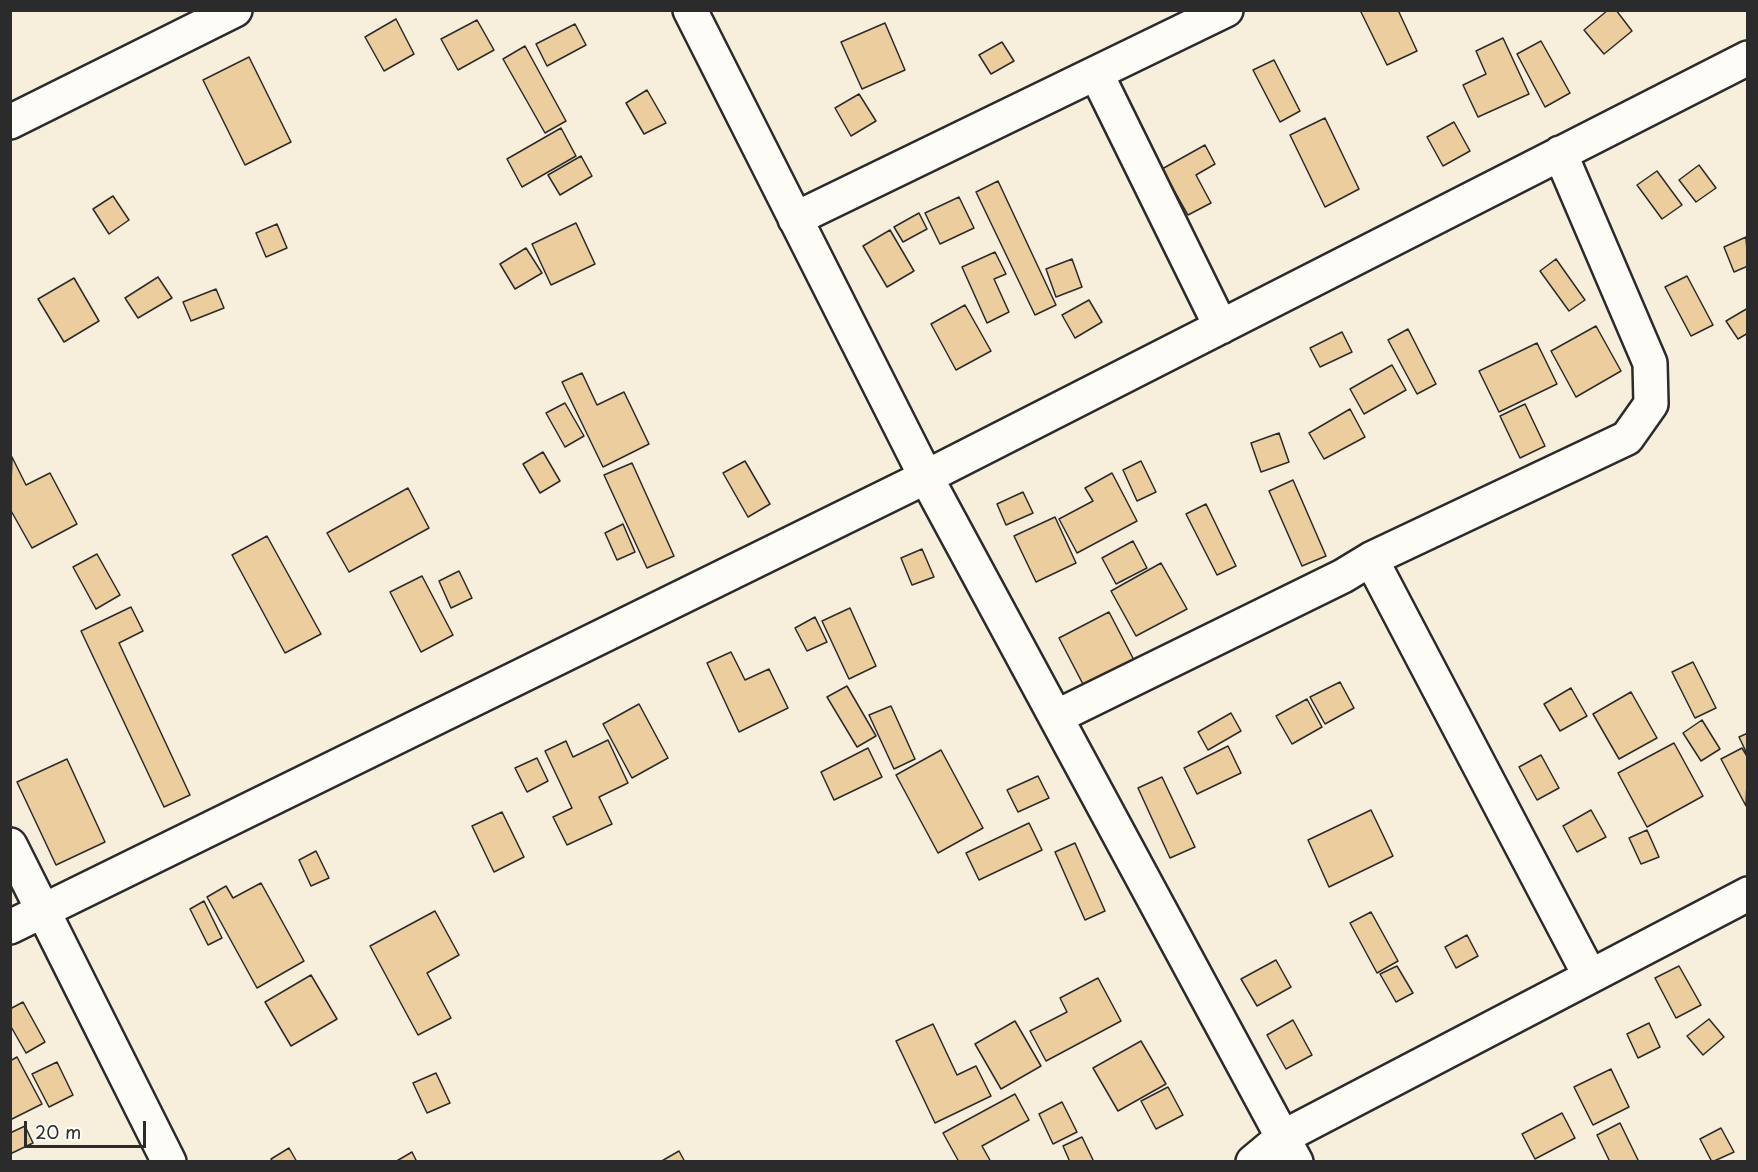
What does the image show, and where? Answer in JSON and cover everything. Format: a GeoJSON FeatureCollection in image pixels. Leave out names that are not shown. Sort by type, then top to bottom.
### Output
{"type":"FeatureCollection","features":[{"type":"Feature","properties":{"kind":"street"},"geometry":{"type":"LineString","coordinates":[[10,122],[235,10]]}},
{"type":"Feature","properties":{"kind":"street"},"geometry":{"type":"LineString","coordinates":[[690,10],[926,477],[1289,1149]]}},
{"type":"Feature","properties":{"kind":"street"},"geometry":{"type":"LineString","coordinates":[[795,219],[1226,10]]}},
{"type":"Feature","properties":{"kind":"street"},"geometry":{"type":"LineString","coordinates":[[10,927],[926,477],[1748,58]]}},
{"type":"Feature","properties":{"kind":"street"},"geometry":{"type":"LineString","coordinates":[[1096,73],[1221,327]]}},
{"type":"Feature","properties":{"kind":"street"},"geometry":{"type":"LineString","coordinates":[[1056,717],[1343,576],[1371,559],[1627,438],[1651,404],[1650,363],[1560,153]]}},
{"type":"Feature","properties":{"kind":"street"},"geometry":{"type":"LineString","coordinates":[[1371,559],[1590,976]]}},
{"type":"Feature","properties":{"kind":"street"},"geometry":{"type":"LineString","coordinates":[[10,845],[169,1161]]}},
{"type":"Feature","properties":{"kind":"street"},"geometry":{"type":"LineString","coordinates":[[1253,1161],[1289,1149],[1590,976],[1748,894]]}},
{"type":"Feature","properties":{"kind":"building"},"geometry":{"type":"Polygon","coordinates":[[[1360,10],[1398,10],[1417,51],[1387,65],[1360,10]]]}},
{"type":"Feature","properties":{"kind":"building"},"geometry":{"type":"Polygon","coordinates":[[[1608,10],[1616,10],[1632,31],[1604,54],[1584,30],[1608,10]]]}},
{"type":"Feature","properties":{"kind":"building"},"geometry":{"type":"Polygon","coordinates":[[[396,19],[414,54],[384,71],[365,37],[396,19]]]}},
{"type":"Feature","properties":{"kind":"building"},"geometry":{"type":"Polygon","coordinates":[[[477,20],[494,50],[458,70],[441,39],[477,20]]]}},
{"type":"Feature","properties":{"kind":"building"},"geometry":{"type":"Polygon","coordinates":[[[885,23],[905,70],[862,89],[841,42],[885,23]]]}},
{"type":"Feature","properties":{"kind":"building"},"geometry":{"type":"Polygon","coordinates":[[[575,24],[586,45],[547,66],[536,44],[575,24]]]}},
{"type":"Feature","properties":{"kind":"building"},"geometry":{"type":"Polygon","coordinates":[[[1503,38],[1529,94],[1478,117],[1463,85],[1486,74],[1476,51],[1503,38]]]}},
{"type":"Feature","properties":{"kind":"building"},"geometry":{"type":"Polygon","coordinates":[[[1541,41],[1570,93],[1545,107],[1517,54],[1541,41]]]}},
{"type":"Feature","properties":{"kind":"building"},"geometry":{"type":"Polygon","coordinates":[[[1002,42],[1014,61],[991,74],[979,55],[1002,42]]]}},
{"type":"Feature","properties":{"kind":"building"},"geometry":{"type":"Polygon","coordinates":[[[525,46],[566,121],[545,133],[503,59],[525,46]]]}},
{"type":"Feature","properties":{"kind":"building"},"geometry":{"type":"Polygon","coordinates":[[[249,57],[291,142],[245,165],[203,80],[249,57]]]}},
{"type":"Feature","properties":{"kind":"building"},"geometry":{"type":"Polygon","coordinates":[[[1274,60],[1300,111],[1280,122],[1253,70],[1274,60]]]}},
{"type":"Feature","properties":{"kind":"building"},"geometry":{"type":"Polygon","coordinates":[[[647,90],[666,123],[644,134],[626,103],[647,90]]]}},
{"type":"Feature","properties":{"kind":"building"},"geometry":{"type":"Polygon","coordinates":[[[859,94],[876,121],[851,136],[835,108],[859,94]]]}},
{"type":"Feature","properties":{"kind":"building"},"geometry":{"type":"Polygon","coordinates":[[[1325,118],[1359,189],[1325,207],[1290,135],[1325,118]]]}},
{"type":"Feature","properties":{"kind":"building"},"geometry":{"type":"Polygon","coordinates":[[[1454,122],[1470,151],[1443,166],[1427,137],[1454,122]]]}},
{"type":"Feature","properties":{"kind":"building"},"geometry":{"type":"Polygon","coordinates":[[[561,128],[576,156],[522,187],[507,159],[561,128]]]}},
{"type":"Feature","properties":{"kind":"building"},"geometry":{"type":"Polygon","coordinates":[[[1205,145],[1215,164],[1196,175],[1211,203],[1188,215],[1162,169],[1205,145]]]}},
{"type":"Feature","properties":{"kind":"building"},"geometry":{"type":"Polygon","coordinates":[[[581,156],[592,176],[560,195],[548,175],[581,156]]]}},
{"type":"Feature","properties":{"kind":"building"},"geometry":{"type":"Polygon","coordinates":[[[1699,165],[1716,188],[1696,202],[1679,180],[1699,165]]]}},
{"type":"Feature","properties":{"kind":"building"},"geometry":{"type":"Polygon","coordinates":[[[1657,171],[1682,205],[1662,219],[1637,185],[1657,171]]]}},
{"type":"Feature","properties":{"kind":"building"},"geometry":{"type":"Polygon","coordinates":[[[998,181],[1056,305],[1035,315],[976,192],[998,181]]]}},
{"type":"Feature","properties":{"kind":"building"},"geometry":{"type":"Polygon","coordinates":[[[113,196],[129,220],[109,234],[93,209],[113,196]]]}},
{"type":"Feature","properties":{"kind":"building"},"geometry":{"type":"Polygon","coordinates":[[[959,197],[974,228],[940,244],[925,213],[959,197]]]}},
{"type":"Feature","properties":{"kind":"building"},"geometry":{"type":"Polygon","coordinates":[[[919,213],[927,229],[903,242],[894,227],[919,213]]]}},
{"type":"Feature","properties":{"kind":"building"},"geometry":{"type":"Polygon","coordinates":[[[576,223],[595,264],[551,285],[532,244],[576,223]]]}},
{"type":"Feature","properties":{"kind":"building"},"geometry":{"type":"Polygon","coordinates":[[[277,224],[287,248],[266,257],[256,233],[277,224]]]}},
{"type":"Feature","properties":{"kind":"building"},"geometry":{"type":"Polygon","coordinates":[[[890,230],[914,271],[887,287],[863,246],[890,230]]]}},
{"type":"Feature","properties":{"kind":"building"},"geometry":{"type":"Polygon","coordinates":[[[1746,237],[1748,266],[1734,272],[1724,247],[1746,237]]]}},
{"type":"Feature","properties":{"kind":"building"},"geometry":{"type":"Polygon","coordinates":[[[526,248],[542,273],[515,289],[500,264],[526,248]]]}},
{"type":"Feature","properties":{"kind":"building"},"geometry":{"type":"Polygon","coordinates":[[[995,252],[1006,274],[994,279],[1009,312],[987,323],[962,267],[995,252]]]}},
{"type":"Feature","properties":{"kind":"building"},"geometry":{"type":"Polygon","coordinates":[[[1072,259],[1082,287],[1056,297],[1046,269],[1072,259]]]}},
{"type":"Feature","properties":{"kind":"building"},"geometry":{"type":"Polygon","coordinates":[[[1556,259],[1585,300],[1569,311],[1540,271],[1556,259]]]}},
{"type":"Feature","properties":{"kind":"building"},"geometry":{"type":"Polygon","coordinates":[[[1687,276],[1713,325],[1691,336],[1665,287],[1687,276]]]}},
{"type":"Feature","properties":{"kind":"building"},"geometry":{"type":"Polygon","coordinates":[[[158,277],[172,298],[138,318],[125,298],[158,277]]]}},
{"type":"Feature","properties":{"kind":"building"},"geometry":{"type":"Polygon","coordinates":[[[74,278],[99,321],[64,342],[38,299],[74,278]]]}},
{"type":"Feature","properties":{"kind":"building"},"geometry":{"type":"Polygon","coordinates":[[[216,289],[224,308],[191,321],[183,302],[216,289]]]}},
{"type":"Feature","properties":{"kind":"building"},"geometry":{"type":"Polygon","coordinates":[[[1089,300],[1102,322],[1075,338],[1062,315],[1089,300]]]}},
{"type":"Feature","properties":{"kind":"building"},"geometry":{"type":"Polygon","coordinates":[[[965,305],[991,351],[956,370],[931,324],[965,305]]]}},
{"type":"Feature","properties":{"kind":"building"},"geometry":{"type":"Polygon","coordinates":[[[1748,308],[1748,333],[1738,339],[1726,321],[1748,308]]]}},
{"type":"Feature","properties":{"kind":"building"},"geometry":{"type":"Polygon","coordinates":[[[1596,326],[1621,371],[1576,397],[1551,351],[1596,326]]]}},
{"type":"Feature","properties":{"kind":"building"},"geometry":{"type":"Polygon","coordinates":[[[1408,329],[1436,384],[1417,394],[1388,340],[1408,329]]]}},
{"type":"Feature","properties":{"kind":"building"},"geometry":{"type":"Polygon","coordinates":[[[1342,332],[1352,352],[1320,367],[1310,348],[1342,332]]]}},
{"type":"Feature","properties":{"kind":"building"},"geometry":{"type":"Polygon","coordinates":[[[1537,343],[1557,384],[1499,412],[1479,371],[1537,343]]]}},
{"type":"Feature","properties":{"kind":"building"},"geometry":{"type":"Polygon","coordinates":[[[1392,365],[1406,390],[1364,414],[1350,389],[1392,365]]]}},
{"type":"Feature","properties":{"kind":"building"},"geometry":{"type":"Polygon","coordinates":[[[582,373],[597,405],[624,392],[649,444],[603,467],[562,382],[582,373]]]}},
{"type":"Feature","properties":{"kind":"building"},"geometry":{"type":"Polygon","coordinates":[[[565,403],[584,436],[565,447],[546,413],[565,403]]]}},
{"type":"Feature","properties":{"kind":"building"},"geometry":{"type":"Polygon","coordinates":[[[1525,404],[1545,446],[1520,458],[1500,416],[1525,404]]]}},
{"type":"Feature","properties":{"kind":"building"},"geometry":{"type":"Polygon","coordinates":[[[1350,409],[1365,437],[1324,459],[1309,433],[1350,409]]]}},
{"type":"Feature","properties":{"kind":"building"},"geometry":{"type":"Polygon","coordinates":[[[1279,433],[1289,462],[1261,472],[1251,443],[1279,433]]]}},
{"type":"Feature","properties":{"kind":"building"},"geometry":{"type":"Polygon","coordinates":[[[543,452],[560,481],[540,493],[523,464],[543,452]]]}},
{"type":"Feature","properties":{"kind":"building"},"geometry":{"type":"Polygon","coordinates":[[[12,457],[26,485],[50,473],[77,524],[32,548],[10,509],[12,457]]]}},
{"type":"Feature","properties":{"kind":"building"},"geometry":{"type":"Polygon","coordinates":[[[745,461],[770,504],[748,517],[723,473],[745,461]]]}},
{"type":"Feature","properties":{"kind":"building"},"geometry":{"type":"Polygon","coordinates":[[[1141,461],[1156,492],[1137,501],[1123,470],[1141,461]]]}},
{"type":"Feature","properties":{"kind":"building"},"geometry":{"type":"Polygon","coordinates":[[[632,463],[674,556],[647,568],[604,475],[632,463]]]}},
{"type":"Feature","properties":{"kind":"building"},"geometry":{"type":"Polygon","coordinates":[[[1112,473],[1137,521],[1077,553],[1059,519],[1093,501],[1085,488],[1112,473]]]}},
{"type":"Feature","properties":{"kind":"building"},"geometry":{"type":"Polygon","coordinates":[[[1293,480],[1326,556],[1302,566],[1269,491],[1293,480]]]}},
{"type":"Feature","properties":{"kind":"building"},"geometry":{"type":"Polygon","coordinates":[[[408,488],[429,528],[349,572],[327,533],[408,488]]]}},
{"type":"Feature","properties":{"kind":"building"},"geometry":{"type":"Polygon","coordinates":[[[1023,492],[1033,513],[1006,525],[997,504],[1023,492]]]}},
{"type":"Feature","properties":{"kind":"building"},"geometry":{"type":"Polygon","coordinates":[[[1206,504],[1236,566],[1217,575],[1186,514],[1206,504]]]}},
{"type":"Feature","properties":{"kind":"building"},"geometry":{"type":"Polygon","coordinates":[[[1055,517],[1076,563],[1036,582],[1014,536],[1055,517]]]}},
{"type":"Feature","properties":{"kind":"building"},"geometry":{"type":"Polygon","coordinates":[[[623,524],[635,552],[617,560],[605,533],[623,524]]]}},
{"type":"Feature","properties":{"kind":"building"},"geometry":{"type":"Polygon","coordinates":[[[267,536],[321,634],[285,653],[232,555],[267,536]]]}},
{"type":"Feature","properties":{"kind":"building"},"geometry":{"type":"Polygon","coordinates":[[[1133,541],[1147,568],[1116,584],[1102,558],[1133,541]]]}},
{"type":"Feature","properties":{"kind":"building"},"geometry":{"type":"Polygon","coordinates":[[[922,549],[934,577],[912,585],[901,558],[922,549]]]}},
{"type":"Feature","properties":{"kind":"building"},"geometry":{"type":"Polygon","coordinates":[[[97,554],[120,595],[96,609],[73,567],[97,554]]]}},
{"type":"Feature","properties":{"kind":"building"},"geometry":{"type":"Polygon","coordinates":[[[1161,563],[1187,609],[1136,636],[1111,591],[1161,563]]]}},
{"type":"Feature","properties":{"kind":"building"},"geometry":{"type":"Polygon","coordinates":[[[459,571],[472,598],[451,608],[439,581],[459,571]]]}},
{"type":"Feature","properties":{"kind":"building"},"geometry":{"type":"Polygon","coordinates":[[[422,576],[453,635],[421,652],[390,592],[422,576]]]}},
{"type":"Feature","properties":{"kind":"building"},"geometry":{"type":"Polygon","coordinates":[[[131,607],[143,631],[119,643],[190,795],[164,807],[81,631],[131,607]]]}},
{"type":"Feature","properties":{"kind":"building"},"geometry":{"type":"Polygon","coordinates":[[[850,608],[876,666],[849,679],[822,621],[850,608]]]}},
{"type":"Feature","properties":{"kind":"building"},"geometry":{"type":"Polygon","coordinates":[[[1109,612],[1135,662],[1085,688],[1059,638],[1109,612]]]}},
{"type":"Feature","properties":{"kind":"building"},"geometry":{"type":"Polygon","coordinates":[[[815,617],[827,642],[807,651],[795,628],[815,617]]]}},
{"type":"Feature","properties":{"kind":"building"},"geometry":{"type":"Polygon","coordinates":[[[731,652],[745,680],[769,669],[788,708],[739,732],[707,663],[731,652]]]}},
{"type":"Feature","properties":{"kind":"building"},"geometry":{"type":"Polygon","coordinates":[[[1693,662],[1716,708],[1695,718],[1672,672],[1693,662]]]}},
{"type":"Feature","properties":{"kind":"building"},"geometry":{"type":"Polygon","coordinates":[[[1340,682],[1354,708],[1325,724],[1310,697],[1340,682]]]}},
{"type":"Feature","properties":{"kind":"building"},"geometry":{"type":"Polygon","coordinates":[[[847,686],[876,736],[857,747],[827,697],[847,686]]]}},
{"type":"Feature","properties":{"kind":"building"},"geometry":{"type":"Polygon","coordinates":[[[1571,688],[1587,716],[1560,731],[1544,704],[1571,688]]]}},
{"type":"Feature","properties":{"kind":"building"},"geometry":{"type":"Polygon","coordinates":[[[1631,692],[1657,738],[1619,759],[1593,714],[1631,692]]]}},
{"type":"Feature","properties":{"kind":"building"},"geometry":{"type":"Polygon","coordinates":[[[1307,699],[1322,727],[1292,744],[1276,716],[1307,699]]]}},
{"type":"Feature","properties":{"kind":"building"},"geometry":{"type":"Polygon","coordinates":[[[639,704],[668,758],[632,778],[603,724],[639,704]]]}},
{"type":"Feature","properties":{"kind":"building"},"geometry":{"type":"Polygon","coordinates":[[[891,706],[915,759],[894,769],[869,715],[891,706]]]}},
{"type":"Feature","properties":{"kind":"building"},"geometry":{"type":"Polygon","coordinates":[[[1231,713],[1241,731],[1208,750],[1198,732],[1231,713]]]}},
{"type":"Feature","properties":{"kind":"building"},"geometry":{"type":"Polygon","coordinates":[[[1702,720],[1720,749],[1701,761],[1683,733],[1702,720]]]}},
{"type":"Feature","properties":{"kind":"building"},"geometry":{"type":"Polygon","coordinates":[[[1748,733],[1748,756],[1739,737],[1748,733]]]}},
{"type":"Feature","properties":{"kind":"building"},"geometry":{"type":"Polygon","coordinates":[[[608,740],[628,783],[599,797],[612,824],[567,845],[553,817],[572,808],[545,751],[566,741],[573,757],[608,740]]]}},
{"type":"Feature","properties":{"kind":"building"},"geometry":{"type":"Polygon","coordinates":[[[1674,743],[1703,796],[1647,827],[1618,773],[1674,743]]]}},
{"type":"Feature","properties":{"kind":"building"},"geometry":{"type":"Polygon","coordinates":[[[1228,746],[1241,773],[1197,794],[1184,768],[1228,746]]]}},
{"type":"Feature","properties":{"kind":"building"},"geometry":{"type":"Polygon","coordinates":[[[868,748],[882,777],[834,800],[821,772],[868,748]]]}},
{"type":"Feature","properties":{"kind":"building"},"geometry":{"type":"Polygon","coordinates":[[[1742,748],[1748,758],[1746,806],[1721,759],[1742,748]]]}},
{"type":"Feature","properties":{"kind":"building"},"geometry":{"type":"Polygon","coordinates":[[[941,750],[983,828],[938,853],[896,775],[941,750]]]}},
{"type":"Feature","properties":{"kind":"building"},"geometry":{"type":"Polygon","coordinates":[[[1541,755],[1559,788],[1537,800],[1519,767],[1541,755]]]}},
{"type":"Feature","properties":{"kind":"building"},"geometry":{"type":"Polygon","coordinates":[[[537,758],[548,781],[527,792],[515,768],[537,758]]]}},
{"type":"Feature","properties":{"kind":"building"},"geometry":{"type":"Polygon","coordinates":[[[67,759],[105,842],[56,865],[17,782],[67,759]]]}},
{"type":"Feature","properties":{"kind":"building"},"geometry":{"type":"Polygon","coordinates":[[[1038,776],[1049,798],[1018,812],[1007,790],[1038,776]]]}},
{"type":"Feature","properties":{"kind":"building"},"geometry":{"type":"Polygon","coordinates":[[[1162,777],[1195,847],[1170,858],[1138,788],[1162,777]]]}},
{"type":"Feature","properties":{"kind":"building"},"geometry":{"type":"Polygon","coordinates":[[[1371,810],[1393,856],[1329,887],[1308,840],[1371,810]]]}},
{"type":"Feature","properties":{"kind":"building"},"geometry":{"type":"Polygon","coordinates":[[[1591,810],[1606,837],[1577,852],[1563,826],[1591,810]]]}},
{"type":"Feature","properties":{"kind":"building"},"geometry":{"type":"Polygon","coordinates":[[[502,812],[524,857],[494,872],[472,826],[502,812]]]}},
{"type":"Feature","properties":{"kind":"building"},"geometry":{"type":"Polygon","coordinates":[[[1029,823],[1042,850],[979,880],[966,853],[1029,823]]]}},
{"type":"Feature","properties":{"kind":"building"},"geometry":{"type":"Polygon","coordinates":[[[1647,830],[1659,857],[1641,864],[1629,838],[1647,830]]]}},
{"type":"Feature","properties":{"kind":"building"},"geometry":{"type":"Polygon","coordinates":[[[1075,843],[1105,911],[1085,920],[1055,852],[1075,843]]]}},
{"type":"Feature","properties":{"kind":"building"},"geometry":{"type":"Polygon","coordinates":[[[316,851],[329,878],[311,886],[299,860],[316,851]]]}},
{"type":"Feature","properties":{"kind":"building"},"geometry":{"type":"Polygon","coordinates":[[[261,883],[304,961],[257,988],[207,897],[226,886],[233,898],[261,883]]]}},
{"type":"Feature","properties":{"kind":"building"},"geometry":{"type":"Polygon","coordinates":[[[204,901],[222,938],[208,945],[190,909],[204,901]]]}},
{"type":"Feature","properties":{"kind":"building"},"geometry":{"type":"Polygon","coordinates":[[[435,911],[459,955],[427,973],[451,1018],[418,1035],[370,946],[435,911]]]}},
{"type":"Feature","properties":{"kind":"building"},"geometry":{"type":"Polygon","coordinates":[[[1371,912],[1398,961],[1377,973],[1350,923],[1371,912]]]}},
{"type":"Feature","properties":{"kind":"building"},"geometry":{"type":"Polygon","coordinates":[[[1467,935],[1478,956],[1456,968],[1445,947],[1467,935]]]}},
{"type":"Feature","properties":{"kind":"building"},"geometry":{"type":"Polygon","coordinates":[[[1276,960],[1291,987],[1257,1006],[1241,979],[1276,960]]]}},
{"type":"Feature","properties":{"kind":"building"},"geometry":{"type":"Polygon","coordinates":[[[1397,966],[1413,993],[1396,1002],[1380,974],[1397,966]]]}},
{"type":"Feature","properties":{"kind":"building"},"geometry":{"type":"Polygon","coordinates":[[[1679,966],[1701,1005],[1676,1018],[1655,978],[1679,966]]]}},
{"type":"Feature","properties":{"kind":"building"},"geometry":{"type":"Polygon","coordinates":[[[311,975],[337,1019],[291,1046],[265,1002],[311,975]]]}},
{"type":"Feature","properties":{"kind":"building"},"geometry":{"type":"Polygon","coordinates":[[[1098,978],[1121,1021],[1046,1061],[1030,1031],[1067,1012],[1060,998],[1098,978]]]}},
{"type":"Feature","properties":{"kind":"building"},"geometry":{"type":"Polygon","coordinates":[[[23,1002],[45,1042],[26,1053],[10,1025],[10,1009],[23,1002]]]}},
{"type":"Feature","properties":{"kind":"building"},"geometry":{"type":"Polygon","coordinates":[[[1709,1019],[1724,1037],[1703,1055],[1687,1036],[1709,1019]]]}},
{"type":"Feature","properties":{"kind":"building"},"geometry":{"type":"Polygon","coordinates":[[[1293,1020],[1312,1055],[1286,1069],[1267,1035],[1293,1020]]]}},
{"type":"Feature","properties":{"kind":"building"},"geometry":{"type":"Polygon","coordinates":[[[1015,1021],[1041,1066],[1001,1089],[975,1044],[1015,1021]]]}},
{"type":"Feature","properties":{"kind":"building"},"geometry":{"type":"Polygon","coordinates":[[[1649,1023],[1660,1047],[1638,1058],[1627,1034],[1649,1023]]]}},
{"type":"Feature","properties":{"kind":"building"},"geometry":{"type":"Polygon","coordinates":[[[933,1024],[957,1075],[976,1066],[991,1096],[935,1123],[896,1041],[933,1024]]]}},
{"type":"Feature","properties":{"kind":"building"},"geometry":{"type":"Polygon","coordinates":[[[1141,1041],[1166,1084],[1118,1111],[1093,1068],[1141,1041]]]}},
{"type":"Feature","properties":{"kind":"building"},"geometry":{"type":"Polygon","coordinates":[[[17,1057],[42,1104],[10,1120],[10,1061],[17,1057]]]}},
{"type":"Feature","properties":{"kind":"building"},"geometry":{"type":"Polygon","coordinates":[[[57,1062],[73,1095],[49,1107],[32,1074],[57,1062]]]}},
{"type":"Feature","properties":{"kind":"building"},"geometry":{"type":"Polygon","coordinates":[[[1611,1069],[1629,1107],[1593,1125],[1574,1087],[1611,1069]]]}},
{"type":"Feature","properties":{"kind":"building"},"geometry":{"type":"Polygon","coordinates":[[[436,1073],[450,1103],[427,1113],[413,1083],[436,1073]]]}},
{"type":"Feature","properties":{"kind":"building"},"geometry":{"type":"Polygon","coordinates":[[[1168,1087],[1183,1115],[1156,1129],[1141,1101],[1168,1087]]]}},
{"type":"Feature","properties":{"kind":"building"},"geometry":{"type":"Polygon","coordinates":[[[1015,1094],[1029,1120],[982,1146],[991,1162],[959,1162],[943,1133],[1015,1094]]]}},
{"type":"Feature","properties":{"kind":"building"},"geometry":{"type":"Polygon","coordinates":[[[1062,1102],[1077,1132],[1053,1144],[1039,1114],[1062,1102]]]}},
{"type":"Feature","properties":{"kind":"building"},"geometry":{"type":"Polygon","coordinates":[[[1562,1113],[1575,1138],[1535,1159],[1522,1134],[1562,1113]]]}},
{"type":"Feature","properties":{"kind":"building"},"geometry":{"type":"Polygon","coordinates":[[[1620,1123],[1639,1162],[1610,1162],[1597,1135],[1620,1123]]]}},
{"type":"Feature","properties":{"kind":"building"},"geometry":{"type":"Polygon","coordinates":[[[25,1126],[33,1143],[10,1154],[10,1133],[25,1126]]]}},
{"type":"Feature","properties":{"kind":"building"},"geometry":{"type":"Polygon","coordinates":[[[1721,1128],[1734,1152],[1712,1162],[1700,1139],[1721,1128]]]}},
{"type":"Feature","properties":{"kind":"building"},"geometry":{"type":"Polygon","coordinates":[[[1082,1137],[1094,1162],[1070,1162],[1063,1146],[1082,1137]]]}},
{"type":"Feature","properties":{"kind":"building"},"geometry":{"type":"Polygon","coordinates":[[[289,1148],[297,1162],[273,1162],[271,1159],[289,1148]]]}},
{"type":"Feature","properties":{"kind":"building"},"geometry":{"type":"Polygon","coordinates":[[[679,1151],[685,1162],[660,1162],[679,1151]]]}},
{"type":"Feature","properties":{"kind":"building"},"geometry":{"type":"Polygon","coordinates":[[[412,1152],[417,1162],[395,1162],[412,1152]]]}}]}
